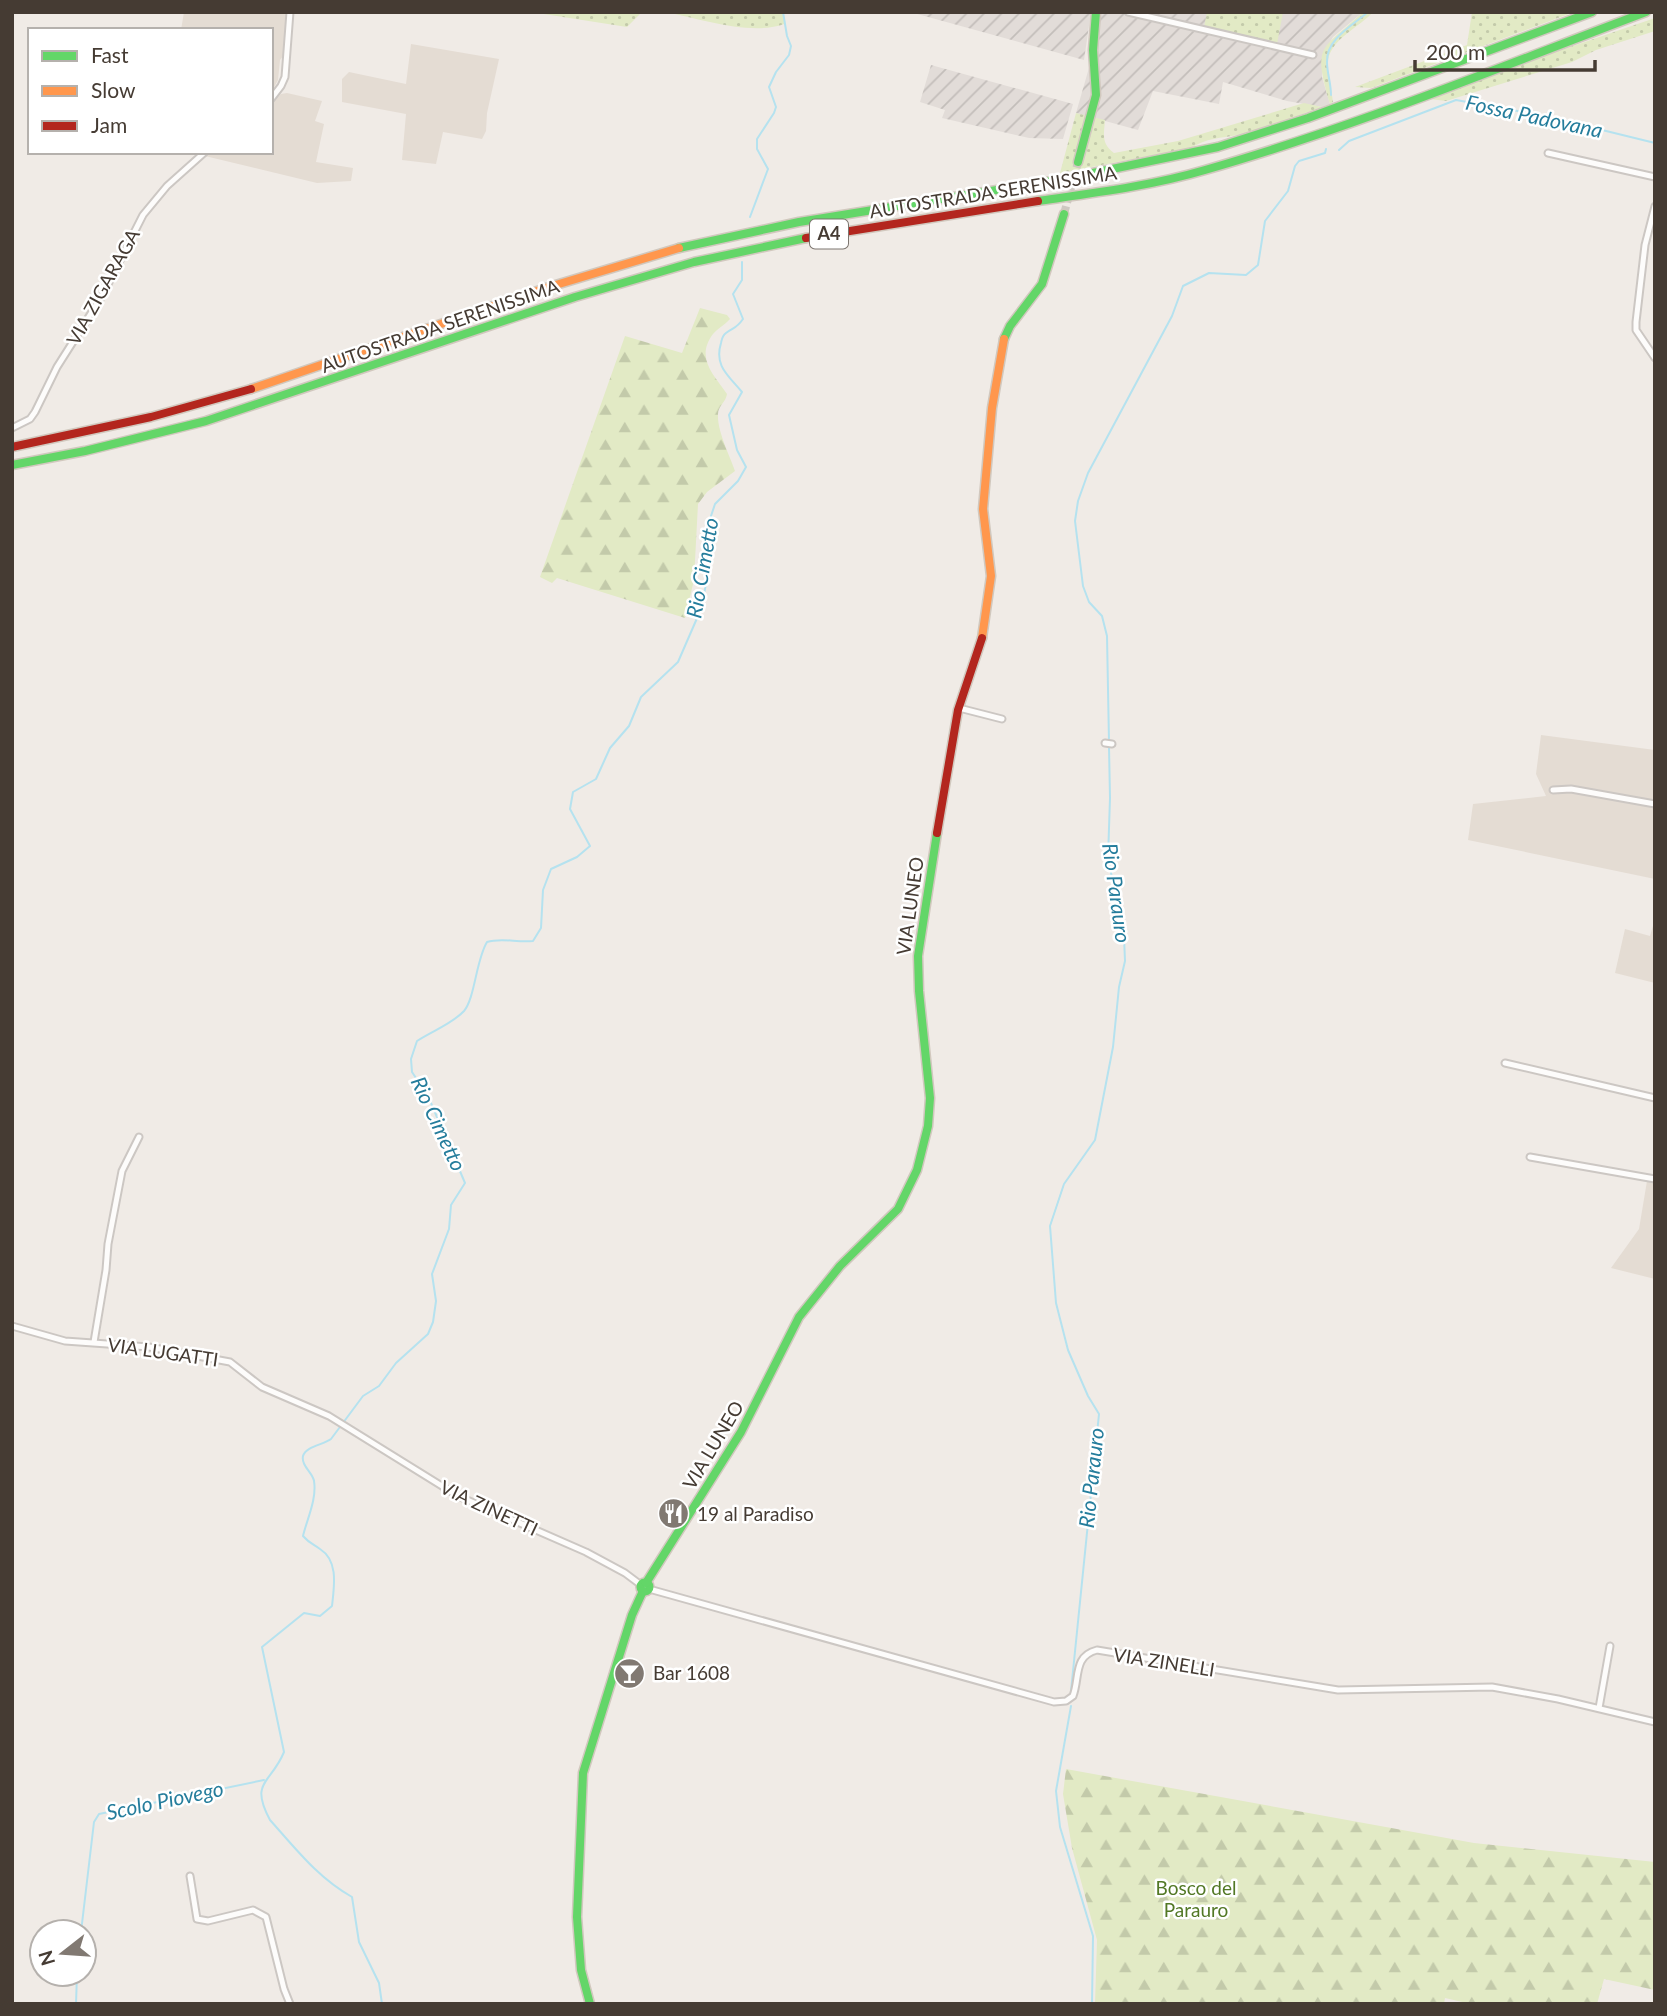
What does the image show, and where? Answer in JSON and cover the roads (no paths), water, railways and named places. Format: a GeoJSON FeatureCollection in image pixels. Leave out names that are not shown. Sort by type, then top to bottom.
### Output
{"type":"FeatureCollection","features":[{"type":"Feature","properties":{"kind":"main road"},"geometry":{"type":"LineString","coordinates":[[1078,162],[1096,94],[1093,49],[1096,12]]}},
{"type":"Feature","properties":{"kind":"main road","name":"AUTOSTRADA SERENISSIMA"},"geometry":{"type":"LineString","coordinates":[[12,447],[94,431],[200,404],[562,282],[695,244],[846,213],[1112,171],[1232,143],[1289,125],[1592,12]]}},
{"type":"Feature","properties":{"kind":"main road","name":"AUTOSTRADA SERENISSIMA"},"geometry":{"type":"LineString","coordinates":[[12,465],[85,451],[206,421],[562,301],[705,260],[818,236],[1117,190],[1203,171],[1346,125],[1646,12]]}},
{"type":"Feature","properties":{"kind":"main road","name":"VIA LUNEO"},"geometry":{"type":"LineString","coordinates":[[590,2004],[581,1970],[577,1917],[583,1773],[632,1615],[645,1587],[741,1433],[799,1317],[824,1284],[898,1209],[918,1165],[930,1100],[918,956],[944,780],[958,708],[980,648],[988,610],[990,556],[984,532],[983,509],[999,357],[1010,326],[1042,284],[1064,214]]}},
{"type":"Feature","properties":{"kind":"street"},"geometry":{"type":"LineString","coordinates":[[273,97],[285,77],[290,12]]}},
{"type":"Feature","properties":{"kind":"street"},"geometry":{"type":"LineString","coordinates":[[1128,12],[1313,55]]}},
{"type":"Feature","properties":{"kind":"street"},"geometry":{"type":"LineString","coordinates":[[1548,153],[1655,177]]}},
{"type":"Feature","properties":{"kind":"street","name":"VIA ZIGARAGA"},"geometry":{"type":"LineString","coordinates":[[12,428],[30,419],[36,412],[57,367],[102,296],[143,215],[167,186],[203,154]]}},
{"type":"Feature","properties":{"kind":"street"},"geometry":{"type":"LineString","coordinates":[[1655,206],[1638,290],[1636,330],[1655,358]]}},
{"type":"Feature","properties":{"kind":"street"},"geometry":{"type":"LineString","coordinates":[[1645,245],[1655,247]]}},
{"type":"Feature","properties":{"kind":"street"},"geometry":{"type":"LineString","coordinates":[[958,708],[1002,719]]}},
{"type":"Feature","properties":{"kind":"street"},"geometry":{"type":"LineString","coordinates":[[1553,790],[1571,789],[1655,804]]}},
{"type":"Feature","properties":{"kind":"street"},"geometry":{"type":"LineString","coordinates":[[1505,1063],[1655,1098]]}},
{"type":"Feature","properties":{"kind":"street"},"geometry":{"type":"LineString","coordinates":[[94,1342],[120,1179],[139,1138]]}},
{"type":"Feature","properties":{"kind":"street"},"geometry":{"type":"LineString","coordinates":[[1530,1157],[1655,1179]]}},
{"type":"Feature","properties":{"kind":"street","name":"VIA LUGATTI"},"geometry":{"type":"LineString","coordinates":[[12,1326],[65,1341],[149,1347],[225,1360],[240,1368],[262,1387],[341,1423]]}},
{"type":"Feature","properties":{"kind":"street","name":"VIA ZINETTI"},"geometry":{"type":"LineString","coordinates":[[341,1423],[458,1496],[586,1552],[645,1587]]}},
{"type":"Feature","properties":{"kind":"street","name":"VIA ZINELLI"},"geometry":{"type":"LineString","coordinates":[[645,1587],[1054,1702],[1066,1701],[1073,1696],[1080,1662],[1084,1656],[1097,1650],[1338,1690],[1492,1687],[1655,1722]]}},
{"type":"Feature","properties":{"kind":"street"},"geometry":{"type":"LineString","coordinates":[[1599,1708],[1610,1646]]}},
{"type":"Feature","properties":{"kind":"street"},"geometry":{"type":"LineString","coordinates":[[190,1876],[197,1919],[208,1921],[253,1910],[266,1917],[290,2004]]}},
{"type":"Feature","properties":{"kind":"waterway"},"geometry":{"type":"LineString","coordinates":[[750,217],[768,169],[757,149],[757,139],[776,107],[769,87],[789,55],[791,46],[783,12]]}},
{"type":"Feature","properties":{"kind":"waterway","name":"Rio Parauro"},"geometry":{"type":"LineString","coordinates":[[1331,95],[1327,62],[1331,46],[1342,33],[1368,12]]}},
{"type":"Feature","properties":{"kind":"waterway","name":"Fossa Padovana"},"geometry":{"type":"LineString","coordinates":[[1339,150],[1349,141],[1456,100],[1545,116],[1655,143]]}},
{"type":"Feature","properties":{"kind":"waterway","name":"Rio Parauro"},"geometry":{"type":"LineString","coordinates":[[1109,742],[1107,636],[1102,616],[1089,602],[1083,586],[1075,521],[1078,501],[1088,473],[1172,316],[1183,286],[1209,273],[1246,275],[1258,265],[1265,221],[1288,191],[1295,166],[1299,161],[1325,153],[1326,149]]}},
{"type":"Feature","properties":{"kind":"waterway","name":"Rio Cimetto"},"geometry":{"type":"LineString","coordinates":[[382,2004],[379,1983],[359,1942],[352,1897],[328,1881],[308,1862],[270,1820],[264,1807],[264,1783],[284,1752],[262,1647],[304,1613],[320,1616],[332,1606],[333,1567],[326,1554],[303,1536],[315,1488],[303,1456],[311,1448],[331,1439],[363,1396],[379,1386],[396,1363],[428,1334],[433,1322],[436,1301],[432,1274],[449,1229],[451,1205],[465,1183],[428,1096],[412,1072],[411,1059],[417,1041],[448,1024],[464,1011],[471,997],[487,942],[533,941],[541,928],[543,890],[551,869],[577,857],[590,846],[570,809],[573,792],[596,779],[610,748],[629,726],[641,697],[678,662],[701,609],[706,584],[710,519],[715,504],[738,481],[746,467],[737,450],[729,415],[742,392],[724,370],[719,358],[723,336],[743,319],[733,294],[742,280],[742,262]]}},
{"type":"Feature","properties":{"kind":"waterway","name":"Rio Parauro"},"geometry":{"type":"LineString","coordinates":[[1071,1691],[1099,1414],[1068,1350],[1056,1303],[1050,1226],[1064,1184],[1095,1140],[1113,1047],[1119,987],[1125,961],[1124,937],[1108,858],[1109,747]]}},
{"type":"Feature","properties":{"kind":"waterway","name":"Rio Parauro"},"geometry":{"type":"LineString","coordinates":[[1071,1706],[1056,1791],[1060,1827],[1093,1936],[1092,2004]]}},
{"type":"Feature","properties":{"kind":"waterway","name":"Scolo Piovego"},"geometry":{"type":"LineString","coordinates":[[83,1918],[94,1822],[99,1814],[264,1780]]}},
{"type":"Feature","properties":{"kind":"waterway","name":"Scolo Piovego"},"geometry":{"type":"LineString","coordinates":[[76,2004],[77,1988]]}},
{"type":"Feature","properties":{"kind":"tunnel"},"geometry":{"type":"LineString","coordinates":[[1064,214],[1078,162]]}},
{"type":"Feature","properties":{"kind":"place","name":"19 al Paradiso"},"geometry":{"type":"Point","coordinates":[674,1514]}},
{"type":"Feature","properties":{"kind":"place","name":"Bar 1608"},"geometry":{"type":"Point","coordinates":[630,1673]}},
{"type":"Feature","properties":{"kind":"park label","name":"Bosco del Parauro"},"geometry":{"type":"Point","coordinates":[1196,1899]}}]}
